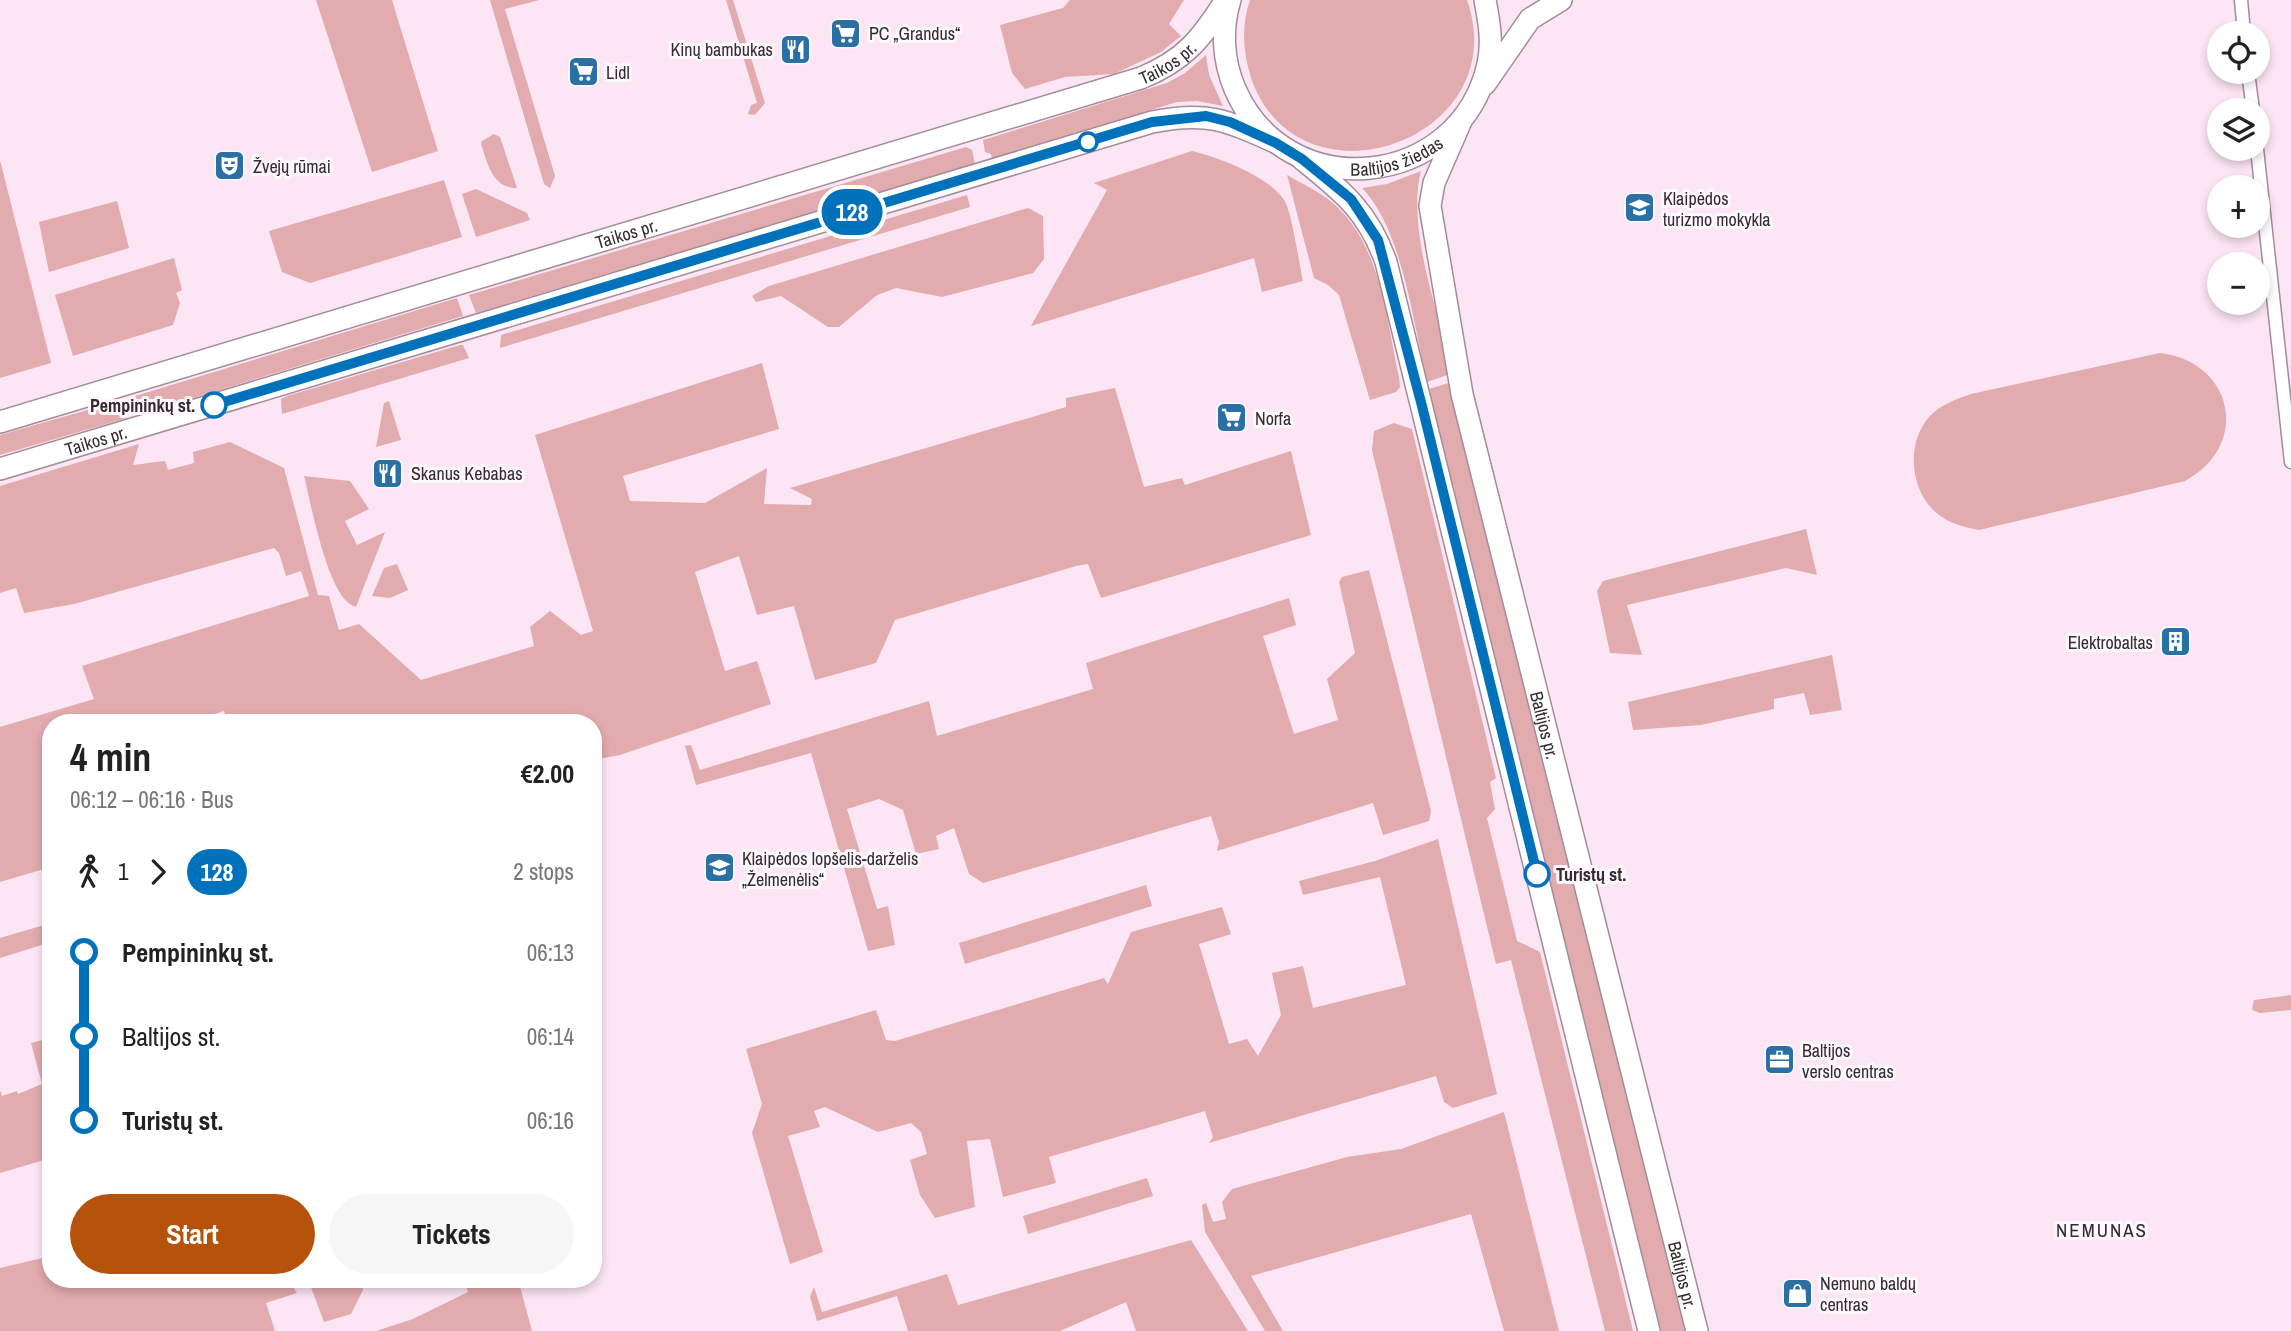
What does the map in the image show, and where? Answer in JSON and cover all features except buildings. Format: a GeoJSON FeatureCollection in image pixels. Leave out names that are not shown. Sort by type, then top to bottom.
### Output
{"type":"FeatureCollection","features":[{"type":"Feature","properties":{"kind":"main road","name":"Baltijos žiedas"},"geometry":{"type":"LineString","coordinates":[[1228,0],[1225,45],[1232,82],[1250,116],[1276,143],[1302,159],[1330,167],[1379,168],[1405,161],[1436,145],[1461,121],[1478,94],[1488,62],[1491,29],[1485,0]]}},
{"type":"Feature","properties":{"kind":"main road","name":"Taikos pr."},"geometry":{"type":"LineString","coordinates":[[0,422],[1141,78],[1177,61],[1189,50],[1228,0]]}},
{"type":"Feature","properties":{"kind":"main road"},"geometry":{"type":"LineString","coordinates":[[1478,94],[1517,34],[1542,10],[1561,0]]}},
{"type":"Feature","properties":{"kind":"main road","name":"Taikos pr."},"geometry":{"type":"LineString","coordinates":[[0,469],[1152,122],[1206,116],[1230,122],[1276,143]]}},
{"type":"Feature","properties":{"kind":"main road","name":"Baltijos pr."},"geometry":{"type":"LineString","coordinates":[[1461,121],[1434,183],[1430,206],[1462,394],[1697,1331]]}},
{"type":"Feature","properties":{"kind":"main road"},"geometry":{"type":"LineString","coordinates":[[1302,159],[1351,199],[1368,220],[1386,262],[1649,1331]]}},
{"type":"Feature","properties":{"kind":"street"},"geometry":{"type":"LineString","coordinates":[[2241,0],[2243,21]]}},
{"type":"Feature","properties":{"kind":"street"},"geometry":{"type":"LineString","coordinates":[[2258,161],[2291,462]]}},
{"type":"Feature","properties":{"kind":"shaded area"},"geometry":{"type":"Polygon","coordinates":[[[316,0],[392,0],[438,151],[372,172],[316,0]]]}},
{"type":"Feature","properties":{"kind":"shaded area"},"geometry":{"type":"Polygon","coordinates":[[[490,0],[539,0],[505,9],[555,176],[550,188],[544,184],[490,0]]]}},
{"type":"Feature","properties":{"kind":"shaded area"},"geometry":{"type":"Polygon","coordinates":[[[726,0],[733,0],[765,103],[755,115],[748,114],[751,105],[757,103],[726,0]]]}},
{"type":"Feature","properties":{"kind":"shaded area"},"geometry":{"type":"Polygon","coordinates":[[[1070,0],[1184,0],[1169,24],[1181,36],[1161,52],[1114,74],[1065,77],[1025,89],[1012,73],[1000,25],[1063,8],[1070,0]]]}},
{"type":"Feature","properties":{"kind":"shaded area"},"geometry":{"type":"Polygon","coordinates":[[[1250,0],[1467,0],[1474,49],[1461,91],[1433,123],[1395,143],[1353,151],[1312,144],[1276,120],[1251,78],[1244,39],[1250,0]]]}},
{"type":"Feature","properties":{"kind":"shaded area"},"geometry":{"type":"Polygon","coordinates":[[[1206,55],[1209,75],[1223,106],[1197,101],[1177,102],[992,159],[991,154],[985,152],[983,140],[1167,83],[1185,73],[1206,55]]]}},
{"type":"Feature","properties":{"kind":"shaded area"},"geometry":{"type":"Polygon","coordinates":[[[494,134],[500,137],[517,188],[502,184],[489,167],[481,144],[494,134]]]}},
{"type":"Feature","properties":{"kind":"shaded area"},"geometry":{"type":"Polygon","coordinates":[[[966,147],[972,150],[975,164],[476,313],[469,295],[966,147]]]}},
{"type":"Feature","properties":{"kind":"shaded area"},"geometry":{"type":"Polygon","coordinates":[[[1192,151],[1256,176],[1284,200],[1290,215],[1303,281],[1262,292],[1254,258],[1031,326],[1107,190],[1094,183],[1192,151]]]}},
{"type":"Feature","properties":{"kind":"shaded area"},"geometry":{"type":"Polygon","coordinates":[[[0,160],[51,363],[0,378],[0,160]]]}},
{"type":"Feature","properties":{"kind":"shaded area"},"geometry":{"type":"Polygon","coordinates":[[[1421,171],[1417,194],[1421,245],[1453,373],[1427,382],[1397,252],[1376,206],[1362,188],[1387,184],[1421,171]]]}},
{"type":"Feature","properties":{"kind":"shaded area"},"geometry":{"type":"Polygon","coordinates":[[[1287,175],[1329,200],[1360,236],[1371,258],[1385,306],[1399,377],[1400,387],[1396,392],[1370,400],[1339,295],[1314,278],[1287,175]]]}},
{"type":"Feature","properties":{"kind":"shaded area"},"geometry":{"type":"Polygon","coordinates":[[[444,180],[462,237],[310,283],[282,272],[269,231],[444,180]]]}},
{"type":"Feature","properties":{"kind":"shaded area"},"geometry":{"type":"Polygon","coordinates":[[[476,189],[527,213],[530,220],[476,237],[462,194],[476,189]]]}},
{"type":"Feature","properties":{"kind":"shaded area"},"geometry":{"type":"Polygon","coordinates":[[[967,195],[970,207],[500,348],[501,335],[967,195]]]}},
{"type":"Feature","properties":{"kind":"shaded area"},"geometry":{"type":"Polygon","coordinates":[[[117,201],[129,248],[49,272],[39,222],[117,201]]]}},
{"type":"Feature","properties":{"kind":"shaded area"},"geometry":{"type":"Polygon","coordinates":[[[1028,208],[1043,216],[1044,259],[1033,273],[942,297],[896,288],[877,295],[839,327],[828,327],[781,296],[756,302],[752,296],[769,286],[1028,208]]]}},
{"type":"Feature","properties":{"kind":"shaded area"},"geometry":{"type":"Polygon","coordinates":[[[174,258],[182,290],[176,293],[180,303],[173,325],[73,356],[55,295],[174,258]]]}},
{"type":"Feature","properties":{"kind":"shaded area"},"geometry":{"type":"Polygon","coordinates":[[[457,298],[463,316],[137,415],[132,397],[457,298]]]}},
{"type":"Feature","properties":{"kind":"shaded area"},"geometry":{"type":"Polygon","coordinates":[[[463,345],[469,358],[282,414],[281,399],[287,396],[463,345]]]}},
{"type":"Feature","properties":{"kind":"shaded area"},"geometry":{"type":"Polygon","coordinates":[[[2160,353],[2185,360],[2204,372],[2218,388],[2225,407],[2226,427],[2219,447],[2206,466],[2185,481],[1979,530],[1958,525],[1929,506],[1917,482],[1914,455],[1921,428],[1933,413],[1943,406],[1971,394],[2160,353]]]}},
{"type":"Feature","properties":{"kind":"shaded area"},"geometry":{"type":"Polygon","coordinates":[[[762,363],[779,429],[623,476],[630,501],[705,503],[767,468],[764,504],[811,505],[812,499],[790,488],[1066,407],[1066,398],[1115,388],[1144,487],[1182,478],[1185,485],[1291,451],[1311,535],[1101,598],[1088,564],[1076,566],[895,620],[876,663],[815,680],[794,606],[757,615],[739,556],[695,572],[725,671],[757,661],[771,704],[620,755],[602,758],[602,714],[225,714],[224,711],[214,714],[44,714],[94,699],[82,666],[309,596],[301,571],[286,576],[279,553],[274,548],[74,604],[24,613],[16,588],[0,593],[0,486],[139,444],[133,465],[165,461],[168,470],[194,463],[193,452],[230,442],[284,468],[318,595],[329,596],[339,630],[359,624],[421,680],[534,646],[530,627],[550,611],[581,635],[593,631],[535,435],[762,363]]]}},
{"type":"Feature","properties":{"kind":"shaded area"},"geometry":{"type":"Polygon","coordinates":[[[1455,381],[1688,1331],[1661,1331],[1429,389],[1455,381]]]}},
{"type":"Feature","properties":{"kind":"shaded area"},"geometry":{"type":"Polygon","coordinates":[[[122,400],[127,418],[0,455],[0,435],[122,400]]]}},
{"type":"Feature","properties":{"kind":"shaded area"},"geometry":{"type":"Polygon","coordinates":[[[389,401],[401,440],[376,447],[384,403],[389,401]]]}},
{"type":"Feature","properties":{"kind":"shaded area"},"geometry":{"type":"Polygon","coordinates":[[[1394,423],[1412,429],[1496,778],[1490,782],[1495,809],[1487,818],[1517,941],[1540,952],[1633,1331],[1605,1331],[1511,960],[1496,964],[1372,450],[1374,431],[1394,423]]]}},
{"type":"Feature","properties":{"kind":"shaded area"},"geometry":{"type":"Polygon","coordinates":[[[304,476],[350,481],[369,509],[345,521],[357,545],[385,532],[356,607],[346,601],[329,570],[304,476]]]}},
{"type":"Feature","properties":{"kind":"shaded area"},"geometry":{"type":"Polygon","coordinates":[[[1806,529],[1817,575],[1786,568],[1627,605],[1642,655],[1610,653],[1597,591],[1603,581],[1806,529]]]}},
{"type":"Feature","properties":{"kind":"shaded area"},"geometry":{"type":"Polygon","coordinates":[[[397,564],[408,590],[390,598],[372,596],[384,568],[397,564]]]}},
{"type":"Feature","properties":{"kind":"shaded area"},"geometry":{"type":"Polygon","coordinates":[[[1369,570],[1431,811],[1429,821],[1383,835],[1373,803],[1217,851],[1219,842],[1211,816],[983,883],[969,874],[954,828],[936,836],[939,849],[916,854],[903,810],[879,799],[847,809],[877,909],[888,906],[895,945],[868,951],[811,753],[696,785],[685,746],[691,745],[700,770],[929,701],[937,736],[1093,689],[1086,663],[1289,598],[1296,625],[1263,636],[1294,734],[1338,720],[1327,679],[1355,653],[1339,582],[1342,577],[1369,570]]]}},
{"type":"Feature","properties":{"kind":"shaded area"},"geometry":{"type":"Polygon","coordinates":[[[1832,655],[1842,710],[1810,715],[1804,693],[1774,699],[1774,709],[1701,725],[1633,730],[1628,702],[1832,655]]]}},
{"type":"Feature","properties":{"kind":"shaded area"},"geometry":{"type":"Polygon","coordinates":[[[42,714],[42,870],[0,882],[0,727],[42,714]]]}},
{"type":"Feature","properties":{"kind":"shaded area"},"geometry":{"type":"Polygon","coordinates":[[[1438,839],[1497,1094],[1453,1108],[1444,1102],[1436,1076],[1209,1143],[1213,1137],[1205,1111],[1049,1157],[1056,1183],[1003,1197],[990,1139],[967,1141],[975,1207],[935,1218],[920,1195],[910,1160],[927,1154],[921,1132],[911,1123],[878,1132],[825,1107],[814,1111],[820,1127],[788,1136],[823,1252],[790,1264],[752,1133],[762,1104],[746,1049],[876,1010],[886,1040],[895,1041],[1104,978],[1108,984],[1131,932],[1222,907],[1231,934],[1199,944],[1229,1044],[1247,1039],[1258,1056],[1281,1015],[1272,973],[1303,966],[1313,1008],[1406,985],[1380,877],[1303,895],[1299,881],[1375,861],[1438,839]]]}},
{"type":"Feature","properties":{"kind":"shaded area"},"geometry":{"type":"Polygon","coordinates":[[[1146,885],[1152,906],[965,964],[959,943],[1146,885]]]}},
{"type":"Feature","properties":{"kind":"shaded area"},"geometry":{"type":"Polygon","coordinates":[[[42,926],[42,945],[0,958],[0,938],[42,926]]]}},
{"type":"Feature","properties":{"kind":"shaded area"},"geometry":{"type":"Polygon","coordinates":[[[2291,995],[2291,1010],[2260,1013],[2252,1010],[2254,1000],[2291,995]]]}},
{"type":"Feature","properties":{"kind":"shaded area"},"geometry":{"type":"Polygon","coordinates":[[[42,1040],[42,1084],[31,1043],[42,1040]]]}},
{"type":"Feature","properties":{"kind":"shaded area"},"geometry":{"type":"Polygon","coordinates":[[[42,1084],[42,1161],[0,1173],[0,1090],[2,1096],[17,1091],[18,1094],[42,1084]]]}},
{"type":"Feature","properties":{"kind":"shaded area"},"geometry":{"type":"Polygon","coordinates":[[[1504,1112],[1559,1331],[1504,1331],[1471,1214],[1251,1276],[1283,1331],[1265,1331],[1205,1232],[1202,1205],[1206,1203],[1213,1222],[1226,1219],[1222,1202],[1232,1189],[1347,1157],[1401,1149],[1504,1112]]]}},
{"type":"Feature","properties":{"kind":"shaded area"},"geometry":{"type":"Polygon","coordinates":[[[1147,1178],[1153,1196],[1028,1234],[1023,1216],[1147,1178]]]}},
{"type":"Feature","properties":{"kind":"shaded area"},"geometry":{"type":"Polygon","coordinates":[[[1191,1240],[1248,1331],[1136,1331],[1126,1302],[1060,1331],[908,1331],[897,1296],[817,1321],[810,1297],[814,1287],[822,1312],[947,1274],[958,1305],[1191,1240]]]}},
{"type":"Feature","properties":{"kind":"shaded area"},"geometry":{"type":"Polygon","coordinates":[[[42,1258],[42,1288],[294,1288],[297,1293],[266,1303],[275,1331],[0,1331],[0,1268],[42,1258]]]}},
{"type":"Feature","properties":{"kind":"shaded area"},"geometry":{"type":"Polygon","coordinates":[[[311,1288],[363,1288],[351,1314],[324,1322],[311,1288]]]}},
{"type":"Feature","properties":{"kind":"shaded area"},"geometry":{"type":"Polygon","coordinates":[[[467,1288],[520,1288],[532,1331],[376,1331],[413,1319],[468,1292],[467,1288]]]}},
{"type":"Feature","properties":{"kind":"bus line","name":"128"},"geometry":{"type":"LineString","coordinates":[[214,405],[1152,122],[1176,117],[1206,116],[1230,122],[1276,143],[1302,159],[1351,199],[1368,220],[1378,240],[1386,262],[1537,874]]}},
{"type":"Feature","properties":{"kind":"place","name":"PC „Grandus“"},"geometry":{"type":"Point","coordinates":[846,33]}},
{"type":"Feature","properties":{"kind":"place","name":"Kinų bambukas"},"geometry":{"type":"Point","coordinates":[796,49]}},
{"type":"Feature","properties":{"kind":"place","name":"Lidl"},"geometry":{"type":"Point","coordinates":[583,72]}},
{"type":"Feature","properties":{"kind":"place","name":"Žvejų rūmai"},"geometry":{"type":"Point","coordinates":[230,166]}},
{"type":"Feature","properties":{"kind":"place","name":"Klaipėdos turizmo mokykla"},"geometry":{"type":"Point","coordinates":[1640,208]}},
{"type":"Feature","properties":{"kind":"place","name":"Pempininkų st."},"geometry":{"type":"Point","coordinates":[214,405]}},
{"type":"Feature","properties":{"kind":"place","name":"Norfa"},"geometry":{"type":"Point","coordinates":[1232,418]}},
{"type":"Feature","properties":{"kind":"place","name":"Skanus Kebabas"},"geometry":{"type":"Point","coordinates":[388,473]}},
{"type":"Feature","properties":{"kind":"place","name":"Elektrobaltas"},"geometry":{"type":"Point","coordinates":[2176,642]}},
{"type":"Feature","properties":{"kind":"place","name":"Klaipėdos lopšelis-darželis „Želmenėlis“"},"geometry":{"type":"Point","coordinates":[719,868]}},
{"type":"Feature","properties":{"kind":"place","name":"Turistų st."},"geometry":{"type":"Point","coordinates":[1537,874]}},
{"type":"Feature","properties":{"kind":"place","name":"Baltijos verslo centras"},"geometry":{"type":"Point","coordinates":[1779,1060]}},
{"type":"Feature","properties":{"kind":"place","name":"Nemuno baldų centras"},"geometry":{"type":"Point","coordinates":[1797,1293]}},
{"type":"Feature","properties":{"kind":"district","name":"NEMUNAS"},"geometry":{"type":"Point","coordinates":[2102,1230]}}]}
